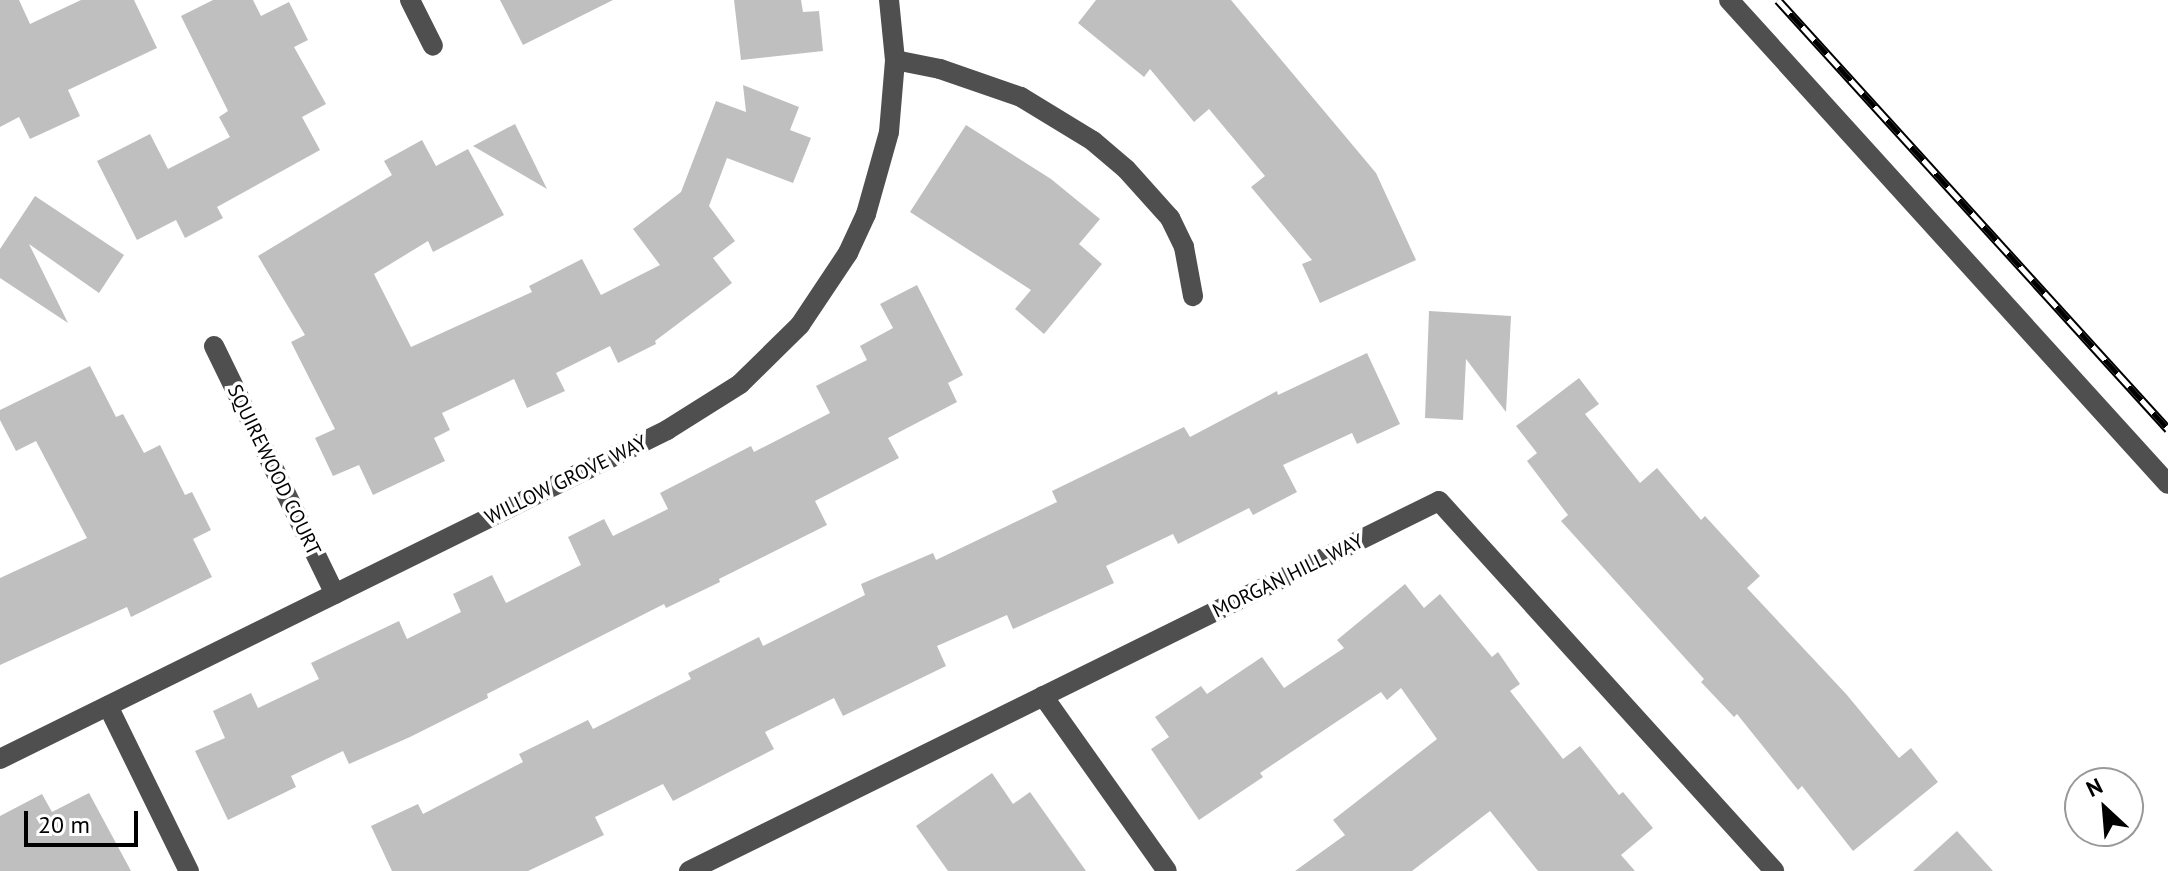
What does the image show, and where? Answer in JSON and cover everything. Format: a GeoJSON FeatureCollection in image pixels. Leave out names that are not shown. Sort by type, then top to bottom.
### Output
{"type":"FeatureCollection","features":[{"type":"Feature","properties":{"kind":"street"},"geometry":{"type":"LineString","coordinates":[[410,0],[433,46]]}},
{"type":"Feature","properties":{"kind":"street","name":"WILLOW GROVE WAY"},"geometry":{"type":"LineString","coordinates":[[0,759],[667,430],[716,400],[771,356],[826,290],[866,214],[889,132],[895,60],[889,0]]}},
{"type":"Feature","properties":{"kind":"street"},"geometry":{"type":"LineString","coordinates":[[1729,0],[2168,484]]}},
{"type":"Feature","properties":{"kind":"street"},"geometry":{"type":"LineString","coordinates":[[895,60],[940,69],[1021,97],[1093,141],[1126,169],[1170,218],[1184,247],[1193,296]]}},
{"type":"Feature","properties":{"kind":"street","name":"SQUIREWOOD COURT"},"geometry":{"type":"LineString","coordinates":[[214,346],[335,594]]}},
{"type":"Feature","properties":{"kind":"street","name":"MORGAN HILL WAY"},"geometry":{"type":"LineString","coordinates":[[689,871],[1439,501],[1774,871]]}},
{"type":"Feature","properties":{"kind":"street"},"geometry":{"type":"LineString","coordinates":[[1043,696],[1167,871]]}},
{"type":"Feature","properties":{"kind":"street"},"geometry":{"type":"LineString","coordinates":[[108,706],[189,871]]}},
{"type":"Feature","properties":{"kind":"building"},"geometry":{"type":"Polygon","coordinates":[[[0,0],[19,0],[30,24],[81,0],[134,0],[157,48],[68,90],[80,116],[30,139],[19,117],[0,127],[0,0]]]}},
{"type":"Feature","properties":{"kind":"building"},"geometry":{"type":"Polygon","coordinates":[[[213,0],[253,0],[261,16],[289,2],[308,40],[294,47],[326,104],[302,117],[320,150],[217,207],[223,218],[185,238],[176,220],[137,240],[97,161],[150,134],[168,169],[230,137],[219,117],[228,111],[181,16],[213,0]]]}},
{"type":"Feature","properties":{"kind":"building"},"geometry":{"type":"Polygon","coordinates":[[[500,0],[613,0],[523,45],[500,0]]]}},
{"type":"Feature","properties":{"kind":"building"},"geometry":{"type":"Polygon","coordinates":[[[734,0],[801,0],[803,12],[819,11],[823,51],[741,60],[734,0]]]}},
{"type":"Feature","properties":{"kind":"building"},"geometry":{"type":"Polygon","coordinates":[[[1096,0],[1231,0],[1376,173],[1416,260],[1320,303],[1302,264],[1312,260],[1251,187],[1265,176],[1209,109],[1194,122],[1150,69],[1144,77],[1078,23],[1096,0]]]}},
{"type":"Feature","properties":{"kind":"building"},"geometry":{"type":"Polygon","coordinates":[[[743,85],[799,107],[790,130],[811,138],[793,183],[727,158],[709,206],[735,241],[713,258],[732,283],[655,341],[656,344],[618,363],[610,346],[556,373],[565,391],[527,408],[514,379],[442,413],[450,430],[434,438],[445,461],[373,495],[359,465],[333,476],[315,438],[335,429],[291,342],[305,335],[258,256],[392,175],[384,161],[422,140],[436,166],[468,149],[504,215],[433,252],[428,241],[374,274],[411,347],[532,292],[529,286],[582,259],[601,295],[660,265],[633,229],[681,192],[716,101],[746,112],[743,85]]]}},
{"type":"Feature","properties":{"kind":"building"},"geometry":{"type":"Polygon","coordinates":[[[515,124],[547,189],[473,146],[515,124]]]}},
{"type":"Feature","properties":{"kind":"building"},"geometry":{"type":"Polygon","coordinates":[[[966,125],[1051,179],[1100,219],[1079,244],[1102,264],[1044,334],[1015,309],[1031,290],[910,212],[966,125]]]}},
{"type":"Feature","properties":{"kind":"building"},"geometry":{"type":"Polygon","coordinates":[[[35,196],[124,255],[99,293],[29,244],[68,323],[0,278],[0,249],[35,196]]]}},
{"type":"Feature","properties":{"kind":"building"},"geometry":{"type":"Polygon","coordinates":[[[917,285],[963,375],[948,383],[957,402],[888,438],[899,458],[815,501],[827,525],[719,579],[720,582],[666,608],[664,604],[410,737],[349,764],[343,751],[291,776],[296,787],[228,820],[195,751],[225,738],[213,711],[251,693],[258,708],[319,679],[311,663],[399,621],[407,639],[461,612],[453,594],[492,575],[506,603],[581,565],[568,537],[604,519],[613,536],[668,509],[660,493],[751,446],[754,452],[830,413],[816,386],[867,360],[860,346],[893,328],[880,304],[917,285]]]}},
{"type":"Feature","properties":{"kind":"building"},"geometry":{"type":"Polygon","coordinates":[[[1429,311],[1511,316],[1506,412],[1466,359],[1463,420],[1425,418],[1429,311]]]}},
{"type":"Feature","properties":{"kind":"building"},"geometry":{"type":"Polygon","coordinates":[[[1367,353],[1400,424],[1357,444],[1352,433],[1283,465],[1297,492],[1253,515],[1249,508],[1178,544],[1173,534],[1106,566],[1114,583],[1013,629],[1007,615],[937,646],[946,666],[843,716],[834,698],[765,732],[774,749],[673,801],[663,784],[595,817],[604,835],[528,871],[392,871],[371,826],[418,804],[423,814],[523,762],[519,754],[588,720],[593,729],[691,679],[688,673],[759,637],[763,646],[865,595],[861,584],[933,553],[936,560],[1057,502],[1052,491],[1184,427],[1190,437],[1277,391],[1278,395],[1367,353]]]}},
{"type":"Feature","properties":{"kind":"building"},"geometry":{"type":"Polygon","coordinates":[[[90,366],[116,417],[123,414],[144,453],[160,445],[185,495],[192,492],[211,530],[193,539],[212,577],[131,617],[127,607],[0,665],[0,578],[87,538],[36,441],[16,451],[0,420],[0,410],[90,366]]]}},
{"type":"Feature","properties":{"kind":"building"},"geometry":{"type":"Polygon","coordinates":[[[1579,378],[1599,404],[1585,414],[1640,483],[1657,468],[1701,520],[1705,516],[1760,576],[1747,588],[1847,695],[1899,758],[1911,748],[1938,782],[1853,851],[1802,786],[1798,790],[1737,714],[1734,717],[1701,682],[1704,679],[1561,521],[1568,515],[1527,461],[1537,453],[1516,426],[1579,378]]]}},
{"type":"Feature","properties":{"kind":"building"},"geometry":{"type":"Polygon","coordinates":[[[1405,584],[1424,608],[1440,594],[1492,657],[1498,652],[1520,684],[1510,691],[1563,759],[1580,746],[1619,795],[1623,792],[1653,828],[1621,855],[1635,871],[1538,871],[1490,811],[1412,871],[1295,871],[1345,835],[1333,820],[1437,739],[1401,688],[1387,700],[1381,692],[1260,773],[1263,777],[1199,820],[1151,749],[1169,737],[1155,717],[1201,686],[1207,694],[1262,657],[1284,688],[1344,648],[1337,640],[1405,584]]]}},
{"type":"Feature","properties":{"kind":"building"},"geometry":{"type":"Polygon","coordinates":[[[992,773],[1013,804],[1030,792],[1086,871],[948,871],[916,826],[992,773]]]}},
{"type":"Feature","properties":{"kind":"building"},"geometry":{"type":"Polygon","coordinates":[[[89,793],[131,871],[0,871],[0,816],[42,794],[52,812],[89,793]]]}},
{"type":"Feature","properties":{"kind":"building"},"geometry":{"type":"Polygon","coordinates":[[[1957,831],[1993,871],[1913,871],[1957,831]]]}},
{"type":"Feature","properties":{"kind":"railway"},"geometry":{"type":"LineString","coordinates":[[1778,0],[2168,429]]}}]}
